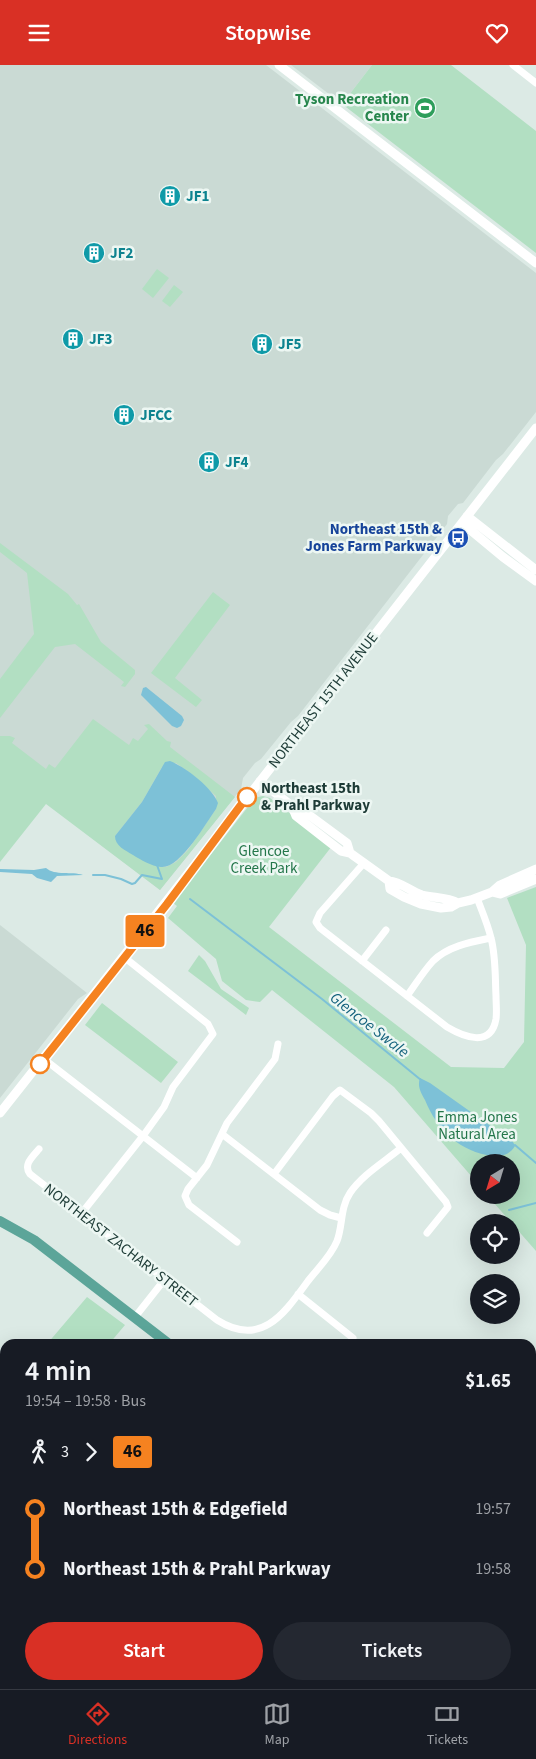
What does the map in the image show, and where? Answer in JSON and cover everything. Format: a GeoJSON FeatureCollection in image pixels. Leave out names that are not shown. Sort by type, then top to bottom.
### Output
{"type":"FeatureCollection","features":[{"type":"Feature","properties":{"kind":"main road"},"geometry":{"type":"LineString","coordinates":[[0,1221],[34,1240],[164,1339]]}},
{"type":"Feature","properties":{"kind":"street"},"geometry":{"type":"LineString","coordinates":[[279,65],[536,263]]}},
{"type":"Feature","properties":{"kind":"street"},"geometry":{"type":"LineString","coordinates":[[513,65],[536,83]]}},
{"type":"Feature","properties":{"kind":"street","name":"NORTHEAST 15TH AVENUE"},"geometry":{"type":"LineString","coordinates":[[0,1113],[124,957],[536,428]]}},
{"type":"Feature","properties":{"kind":"street"},"geometry":{"type":"LineString","coordinates":[[465,519],[536,571]]}},
{"type":"Feature","properties":{"kind":"street"},"geometry":{"type":"LineString","coordinates":[[465,519],[503,557],[536,581]]}},
{"type":"Feature","properties":{"kind":"street"},"geometry":{"type":"LineString","coordinates":[[260,781],[292,806],[301,809],[346,843],[350,853],[389,881],[390,889],[412,901],[440,907],[451,907],[458,903],[477,899],[492,892],[500,885],[536,869]]}},
{"type":"Feature","properties":{"kind":"street"},"geometry":{"type":"LineString","coordinates":[[364,863],[320,913],[316,922],[320,928],[447,1027],[459,1034],[473,1038],[484,1037],[490,1033],[496,1018],[495,963],[491,938],[477,899]]}},
{"type":"Feature","properties":{"kind":"street"},"geometry":{"type":"LineString","coordinates":[[492,892],[500,894],[536,879]]}},
{"type":"Feature","properties":{"kind":"street"},"geometry":{"type":"LineString","coordinates":[[362,961],[386,930]]}},
{"type":"Feature","properties":{"kind":"street"},"geometry":{"type":"LineString","coordinates":[[407,996],[434,961],[448,950],[491,938]]}},
{"type":"Feature","properties":{"kind":"street"},"geometry":{"type":"LineString","coordinates":[[81,1214],[143,1136],[164,1107],[173,1087],[212,1037],[212,1031],[208,1024],[124,957]]}},
{"type":"Feature","properties":{"kind":"street"},"geometry":{"type":"LineString","coordinates":[[237,1242],[189,1205],[186,1197],[188,1189],[207,1165],[227,1123],[275,1059],[278,1044]]}},
{"type":"Feature","properties":{"kind":"street"},"geometry":{"type":"LineString","coordinates":[[44,1059],[197,1178]]}},
{"type":"Feature","properties":{"kind":"street"},"geometry":{"type":"LineString","coordinates":[[274,1174],[333,1096],[340,1090],[371,1113],[443,1197],[448,1207],[427,1233]]}},
{"type":"Feature","properties":{"kind":"street"},"geometry":{"type":"LineString","coordinates":[[222,1134],[320,1210],[341,1218]]}},
{"type":"Feature","properties":{"kind":"street"},"geometry":{"type":"LineString","coordinates":[[353,1338],[298,1294],[331,1252],[337,1240],[344,1206],[350,1194],[358,1183],[401,1148]]}},
{"type":"Feature","properties":{"kind":"street","name":"NORTHEAST ZACHARY STREET"},"geometry":{"type":"LineString","coordinates":[[38,1149],[29,1161],[28,1172],[217,1320],[239,1330],[249,1331],[268,1326],[279,1318],[298,1294]]}},
{"type":"Feature","properties":{"kind":"street"},"geometry":{"type":"LineString","coordinates":[[136,1317],[165,1279]]}},
{"type":"Feature","properties":{"kind":"shaded area"},"geometry":{"type":"Polygon","coordinates":[[[0,65],[266,65],[536,273],[536,412],[463,503],[458,504],[448,516],[447,524],[298,716],[243,778],[241,789],[160,890],[0,768],[0,65]]]}},
{"type":"Feature","properties":{"kind":"shaded area"},"geometry":{"type":"Polygon","coordinates":[[[291,65],[372,65],[342,104],[291,65]]]}},
{"type":"Feature","properties":{"kind":"shaded area"},"geometry":{"type":"Polygon","coordinates":[[[0,925],[87,993],[78,999],[0,1098],[0,925]]]}},
{"type":"Feature","properties":{"kind":"green space"},"geometry":{"type":"Polygon","coordinates":[[[372,65],[451,65],[536,131],[536,253],[342,104],[372,65]]]}},
{"type":"Feature","properties":{"kind":"green space"},"geometry":{"type":"Polygon","coordinates":[[[157,269],[169,278],[153,298],[142,289],[157,269]]]}},
{"type":"Feature","properties":{"kind":"green space"},"geometry":{"type":"Polygon","coordinates":[[[174,285],[183,292],[170,307],[162,301],[174,285]]]}},
{"type":"Feature","properties":{"kind":"green space"},"geometry":{"type":"Polygon","coordinates":[[[0,543],[68,594],[77,605],[79,604],[101,642],[135,670],[135,674],[125,687],[121,686],[124,682],[75,644],[55,647],[0,718],[0,679],[34,634],[27,573],[0,552],[0,543]]]}},
{"type":"Feature","properties":{"kind":"green space"},"geometry":{"type":"Polygon","coordinates":[[[213,592],[230,605],[175,678],[202,700],[196,707],[151,673],[213,592]]]}},
{"type":"Feature","properties":{"kind":"green space"},"geometry":{"type":"Polygon","coordinates":[[[93,719],[129,745],[133,738],[138,741],[148,729],[144,725],[149,724],[167,741],[171,742],[170,747],[235,797],[160,890],[46,804],[0,862],[0,736],[15,738],[12,743],[46,769],[49,764],[55,768],[93,719]],[[176,763],[162,767],[142,802],[115,836],[158,866],[166,867],[176,862],[188,850],[216,809],[216,796],[176,763]]]}},
{"type":"Feature","properties":{"kind":"green space"},"geometry":{"type":"Polygon","coordinates":[[[258,797],[270,798],[332,846],[269,927],[451,1067],[504,1068],[524,1042],[526,945],[507,898],[536,887],[536,1251],[520,1233],[520,1214],[504,1214],[495,1204],[520,1204],[520,1154],[470,1154],[470,1175],[394,1087],[272,990],[260,1002],[246,1000],[222,981],[216,959],[168,918],[177,906],[173,903],[251,803],[258,797]]]}},
{"type":"Feature","properties":{"kind":"green space"},"geometry":{"type":"Polygon","coordinates":[[[199,955],[205,961],[221,989],[249,1008],[246,1015],[188,971],[199,955]]]}},
{"type":"Feature","properties":{"kind":"green space"},"geometry":{"type":"Polygon","coordinates":[[[102,1003],[178,1062],[161,1083],[85,1025],[102,1003]]]}},
{"type":"Feature","properties":{"kind":"green space"},"geometry":{"type":"Polygon","coordinates":[[[87,1297],[125,1325],[113,1339],[51,1339],[87,1297]]]}},
{"type":"Feature","properties":{"kind":"water"},"geometry":{"type":"Polygon","coordinates":[[[146,687],[182,716],[184,720],[181,726],[177,728],[172,726],[141,695],[143,688],[146,687]]]}},
{"type":"Feature","properties":{"kind":"water"},"geometry":{"type":"Polygon","coordinates":[[[170,761],[197,778],[210,791],[218,803],[206,824],[184,853],[168,866],[161,867],[146,863],[124,849],[119,845],[115,836],[142,802],[165,762],[170,761]]]}},
{"type":"Feature","properties":{"kind":"water"},"geometry":{"type":"Polygon","coordinates":[[[46,868],[59,873],[83,875],[57,876],[51,882],[37,878],[32,874],[0,872],[0,869],[34,870],[46,868]]]}},
{"type":"Feature","properties":{"kind":"water"},"geometry":{"type":"Polygon","coordinates":[[[420,1078],[430,1083],[513,1142],[515,1146],[513,1149],[506,1154],[481,1154],[470,1150],[451,1138],[430,1111],[419,1084],[420,1078]]]}},
{"type":"Feature","properties":{"kind":"waterway","name":"Glencoe Swale"},"geometry":{"type":"LineString","coordinates":[[93,875],[105,875],[132,884],[142,875],[162,879],[157,865]]}},
{"type":"Feature","properties":{"kind":"waterway","name":"Glencoe Swale"},"geometry":{"type":"LineString","coordinates":[[190,899],[322,999],[421,1080]]}},
{"type":"Feature","properties":{"kind":"waterway","name":"Glencoe Swale"},"geometry":{"type":"LineString","coordinates":[[515,1145],[536,1163]]}},
{"type":"Feature","properties":{"kind":"waterway"},"geometry":{"type":"LineString","coordinates":[[509,1210],[536,1203]]}},
{"type":"Feature","properties":{"kind":"bus line","name":"46"},"geometry":{"type":"LineString","coordinates":[[40,1064],[167,904],[247,797]]}},
{"type":"Feature","properties":{"kind":"place","name":"Tyson Recreation Center"},"geometry":{"type":"Point","coordinates":[425,108]}},
{"type":"Feature","properties":{"kind":"place","name":"JF1"},"geometry":{"type":"Point","coordinates":[170,196]}},
{"type":"Feature","properties":{"kind":"place","name":"JF2"},"geometry":{"type":"Point","coordinates":[94,253]}},
{"type":"Feature","properties":{"kind":"place","name":"JF3"},"geometry":{"type":"Point","coordinates":[73,339]}},
{"type":"Feature","properties":{"kind":"place","name":"JF5"},"geometry":{"type":"Point","coordinates":[262,344]}},
{"type":"Feature","properties":{"kind":"place","name":"JFCC"},"geometry":{"type":"Point","coordinates":[124,415]}},
{"type":"Feature","properties":{"kind":"place","name":"JF4"},"geometry":{"type":"Point","coordinates":[209,462]}},
{"type":"Feature","properties":{"kind":"place","name":"Northeast 15th & Jones Farm Parkway"},"geometry":{"type":"Point","coordinates":[458,538]}},
{"type":"Feature","properties":{"kind":"place","name":"Northeast 15th & Prahl Parkway"},"geometry":{"type":"Point","coordinates":[247,797]}},
{"type":"Feature","properties":{"kind":"park label","name":"Glencoe Creek Park"},"geometry":{"type":"Point","coordinates":[264,860]}},
{"type":"Feature","properties":{"kind":"park label","name":"Emma Jones Natural Area"},"geometry":{"type":"Point","coordinates":[477,1126]}}]}
